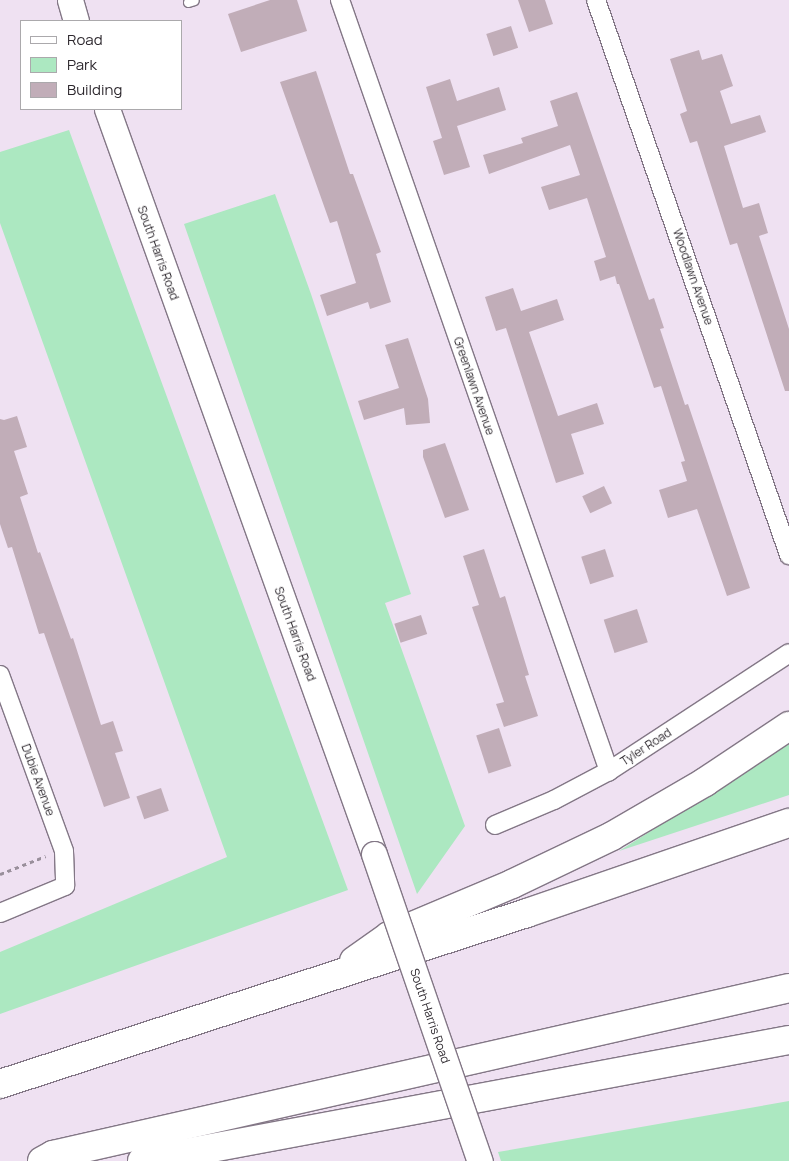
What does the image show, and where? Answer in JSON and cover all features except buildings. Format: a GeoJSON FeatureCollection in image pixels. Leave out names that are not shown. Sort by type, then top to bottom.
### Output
{"type":"FeatureCollection","features":[{"type":"Feature","properties":{"kind":"highway"},"geometry":{"type":"LineString","coordinates":[[333,977],[389,936],[512,884],[612,836],[705,782],[789,726]]}},
{"type":"Feature","properties":{"kind":"highway"},"geometry":{"type":"LineString","coordinates":[[0,1084],[333,977],[789,823]]}},
{"type":"Feature","properties":{"kind":"highway"},"geometry":{"type":"LineString","coordinates":[[42,1161],[53,1155],[789,988]]}},
{"type":"Feature","properties":{"kind":"highway"},"geometry":{"type":"LineString","coordinates":[[142,1161],[789,1040]]}},
{"type":"Feature","properties":{"kind":"main road"},"geometry":{"type":"LineString","coordinates":[[70,0],[76,20]]}},
{"type":"Feature","properties":{"kind":"main road","name":"South Harris Road"},"geometry":{"type":"LineString","coordinates":[[107,110],[374,854],[480,1161]]}},
{"type":"Feature","properties":{"kind":"street","name":"Greenlawn Avenue"},"geometry":{"type":"LineString","coordinates":[[340,0],[610,771]]}},
{"type":"Feature","properties":{"kind":"street","name":"Woodlawn Avenue"},"geometry":{"type":"LineString","coordinates":[[596,0],[789,555]]}},
{"type":"Feature","properties":{"kind":"street","name":"Tyler Road"},"geometry":{"type":"LineString","coordinates":[[495,825],[554,800],[610,771],[789,653]]}},
{"type":"Feature","properties":{"kind":"street","name":"Dubie Avenue"},"geometry":{"type":"LineString","coordinates":[[0,675],[64,851],[65,886],[0,913]]}},
{"type":"Feature","properties":{"kind":"path"},"geometry":{"type":"LineString","coordinates":[[0,874],[51,855]]}},
{"type":"Feature","properties":{"kind":"green space"},"geometry":{"type":"Polygon","coordinates":[[[69,130],[348,890],[0,1014],[0,952],[227,857],[0,223],[0,152],[69,130]]]}},
{"type":"Feature","properties":{"kind":"green space"},"geometry":{"type":"Polygon","coordinates":[[[275,194],[311,294],[411,594],[385,603],[465,826],[417,894],[184,224],[275,194]]]}},
{"type":"Feature","properties":{"kind":"green space"},"geometry":{"type":"Polygon","coordinates":[[[789,744],[789,795],[619,851],[789,744]]]}},
{"type":"Feature","properties":{"kind":"green space"},"geometry":{"type":"Polygon","coordinates":[[[789,1101],[789,1161],[501,1161],[498,1152],[789,1101]]]}}]}
